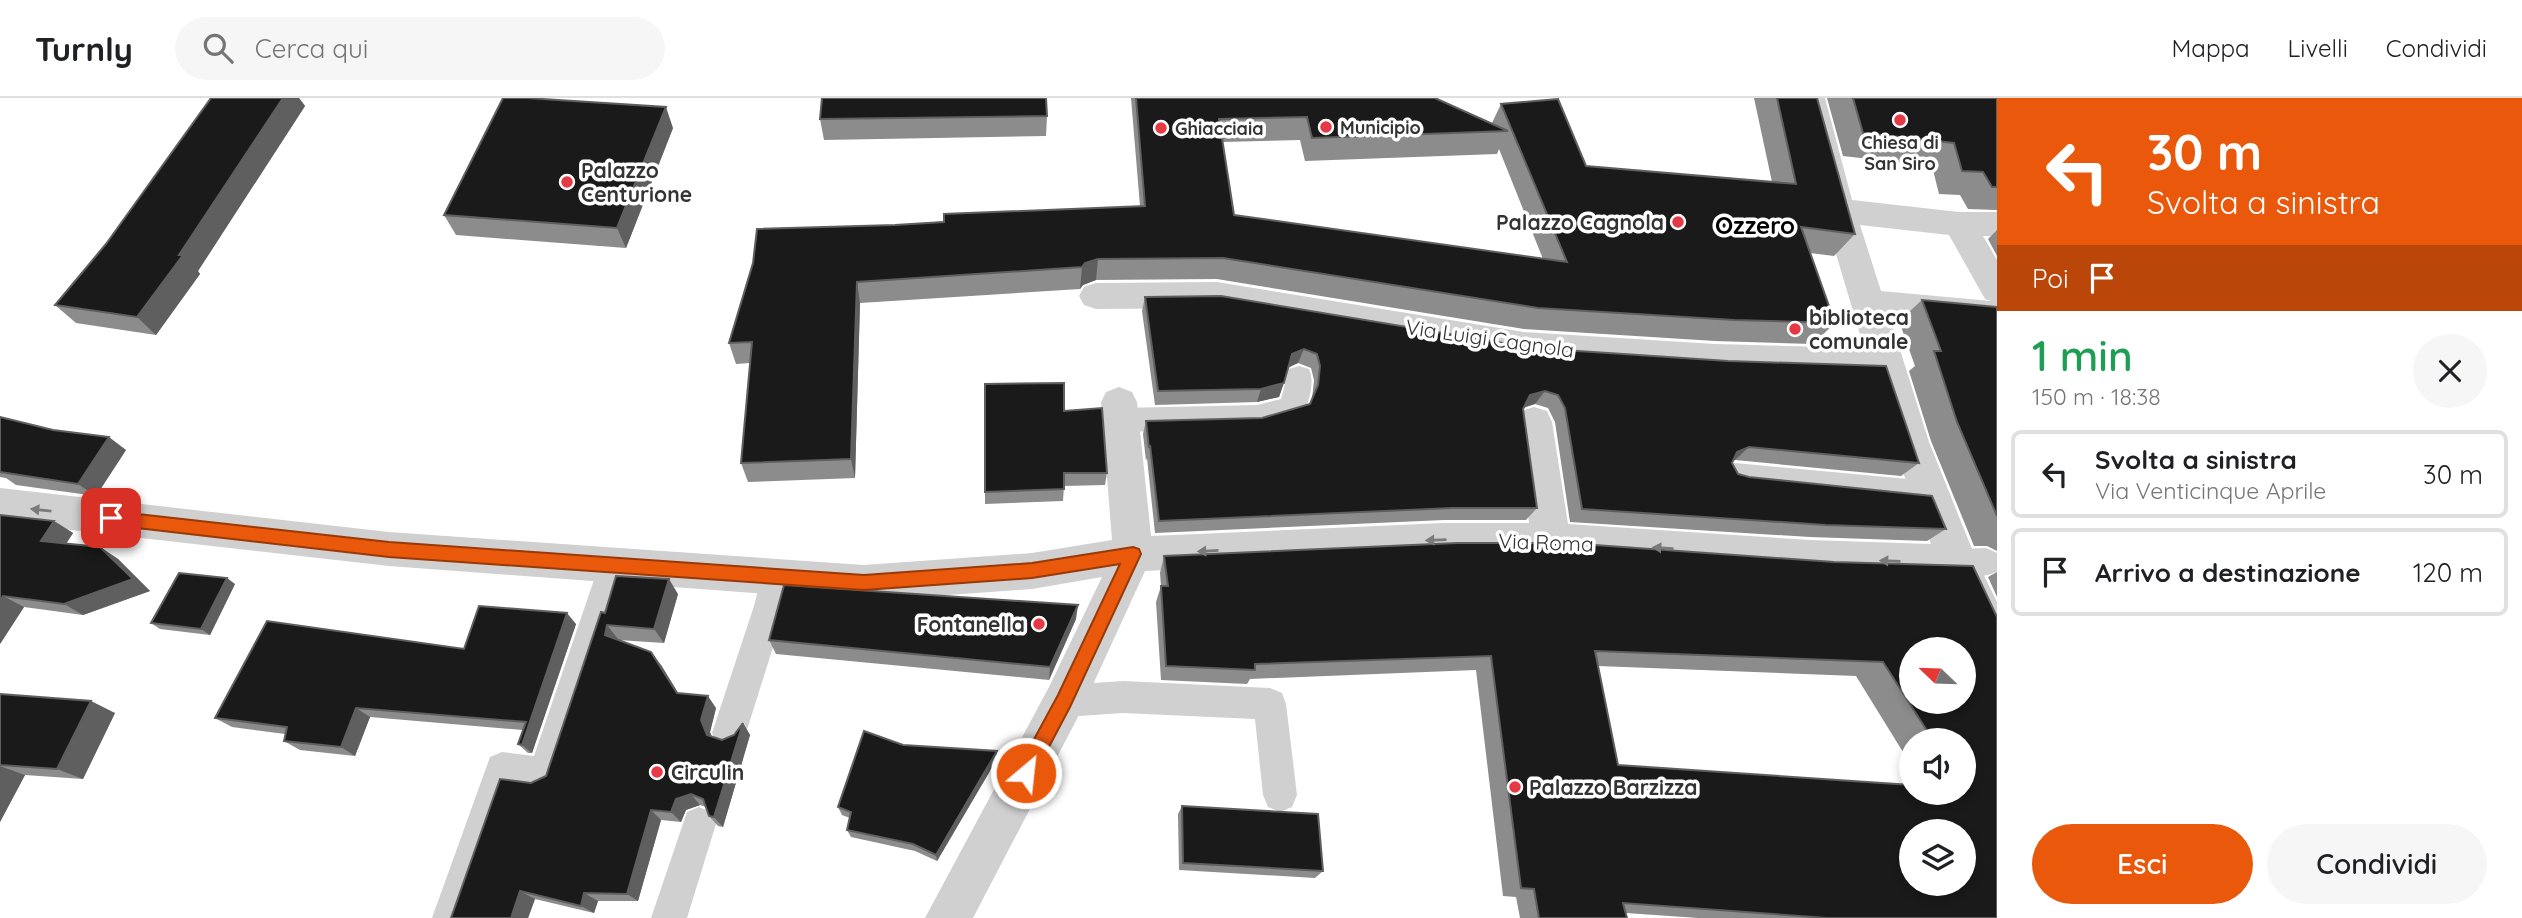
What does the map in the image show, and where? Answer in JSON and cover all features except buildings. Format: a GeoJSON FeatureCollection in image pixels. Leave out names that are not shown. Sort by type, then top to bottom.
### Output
{"type":"FeatureCollection","features":[{"type":"Feature","properties":{"kind":"street"},"geometry":{"type":"LineString","coordinates":[[1810,98],[1866,303],[1910,442],[1930,494],[1972,562],[1997,645]]}},
{"type":"Feature","properties":{"kind":"street"},"geometry":{"type":"LineString","coordinates":[[1840,211],[1959,225],[1997,224]]}},
{"type":"Feature","properties":{"kind":"street"},"geometry":{"type":"LineString","coordinates":[[1959,225],[1997,290]]}},
{"type":"Feature","properties":{"kind":"street","name":"Via Luigi Cagnola"},"geometry":{"type":"LineString","coordinates":[[1096,296],[1217,295],[1524,346],[1715,358],[1886,363]]}},
{"type":"Feature","properties":{"kind":"street"},"geometry":{"type":"LineString","coordinates":[[1866,303],[1997,315]]}},
{"type":"Feature","properties":{"kind":"street"},"geometry":{"type":"LineString","coordinates":[[948,918],[1064,701],[1133,554],[1120,411]]}},
{"type":"Feature","properties":{"kind":"street"},"geometry":{"type":"LineString","coordinates":[[1534,422],[1551,540]]}},
{"type":"Feature","properties":{"kind":"street","name":"Via Roma"},"geometry":{"type":"LineString","coordinates":[[0,505],[389,549],[864,583],[1032,571],[1133,554],[1444,540],[1551,540],[1810,558],[1972,562]]}},
{"type":"Feature","properties":{"kind":"lane"},"geometry":{"type":"LineString","coordinates":[[1120,411],[1256,417],[1293,407],[1299,377]]}},
{"type":"Feature","properties":{"kind":"lane"},"geometry":{"type":"LineString","coordinates":[[1735,475],[1930,494]]}},
{"type":"Feature","properties":{"kind":"lane"},"geometry":{"type":"LineString","coordinates":[[450,918],[502,769],[545,774],[614,565]]}},
{"type":"Feature","properties":{"kind":"lane"},"geometry":{"type":"LineString","coordinates":[[729,733],[770,606],[775,576]]}},
{"type":"Feature","properties":{"kind":"lane"},"geometry":{"type":"LineString","coordinates":[[1064,701],[1123,697],[1270,704],[1280,795]]}},
{"type":"Feature","properties":{"kind":"lane"},"geometry":{"type":"LineString","coordinates":[[669,918],[699,824]]}},
{"type":"Feature","properties":{"kind":"place","name":"Chiesa di San Siro"},"geometry":{"type":"Point","coordinates":[1900,120]}},
{"type":"Feature","properties":{"kind":"place","name":"Municipio"},"geometry":{"type":"Point","coordinates":[1326,127]}},
{"type":"Feature","properties":{"kind":"place","name":"Ghiacciaia"},"geometry":{"type":"Point","coordinates":[1161,128]}},
{"type":"Feature","properties":{"kind":"place","name":"Palazzo Centurione"},"geometry":{"type":"Point","coordinates":[567,182]}},
{"type":"Feature","properties":{"kind":"place","name":"Palazzo Cagnola"},"geometry":{"type":"Point","coordinates":[1678,222]}},
{"type":"Feature","properties":{"kind":"place","name":"biblioteca comunale"},"geometry":{"type":"Point","coordinates":[1795,329]}},
{"type":"Feature","properties":{"kind":"place","name":"Fontanella"},"geometry":{"type":"Point","coordinates":[1039,624]}},
{"type":"Feature","properties":{"kind":"place","name":"Circulin"},"geometry":{"type":"Point","coordinates":[657,772]}},
{"type":"Feature","properties":{"kind":"place","name":"Palazzo Barzizza"},"geometry":{"type":"Point","coordinates":[1515,787]}},
{"type":"Feature","properties":{"kind":"district","name":"Ozzero"},"geometry":{"type":"Point","coordinates":[1755,225]}},
{"type":"Feature","properties":{"kind":"route"},"geometry":{"type":"LineString","coordinates":[[111,518],[389,549],[864,583],[1032,571],[1133,554],[1064,701],[1026,773]]}}]}
